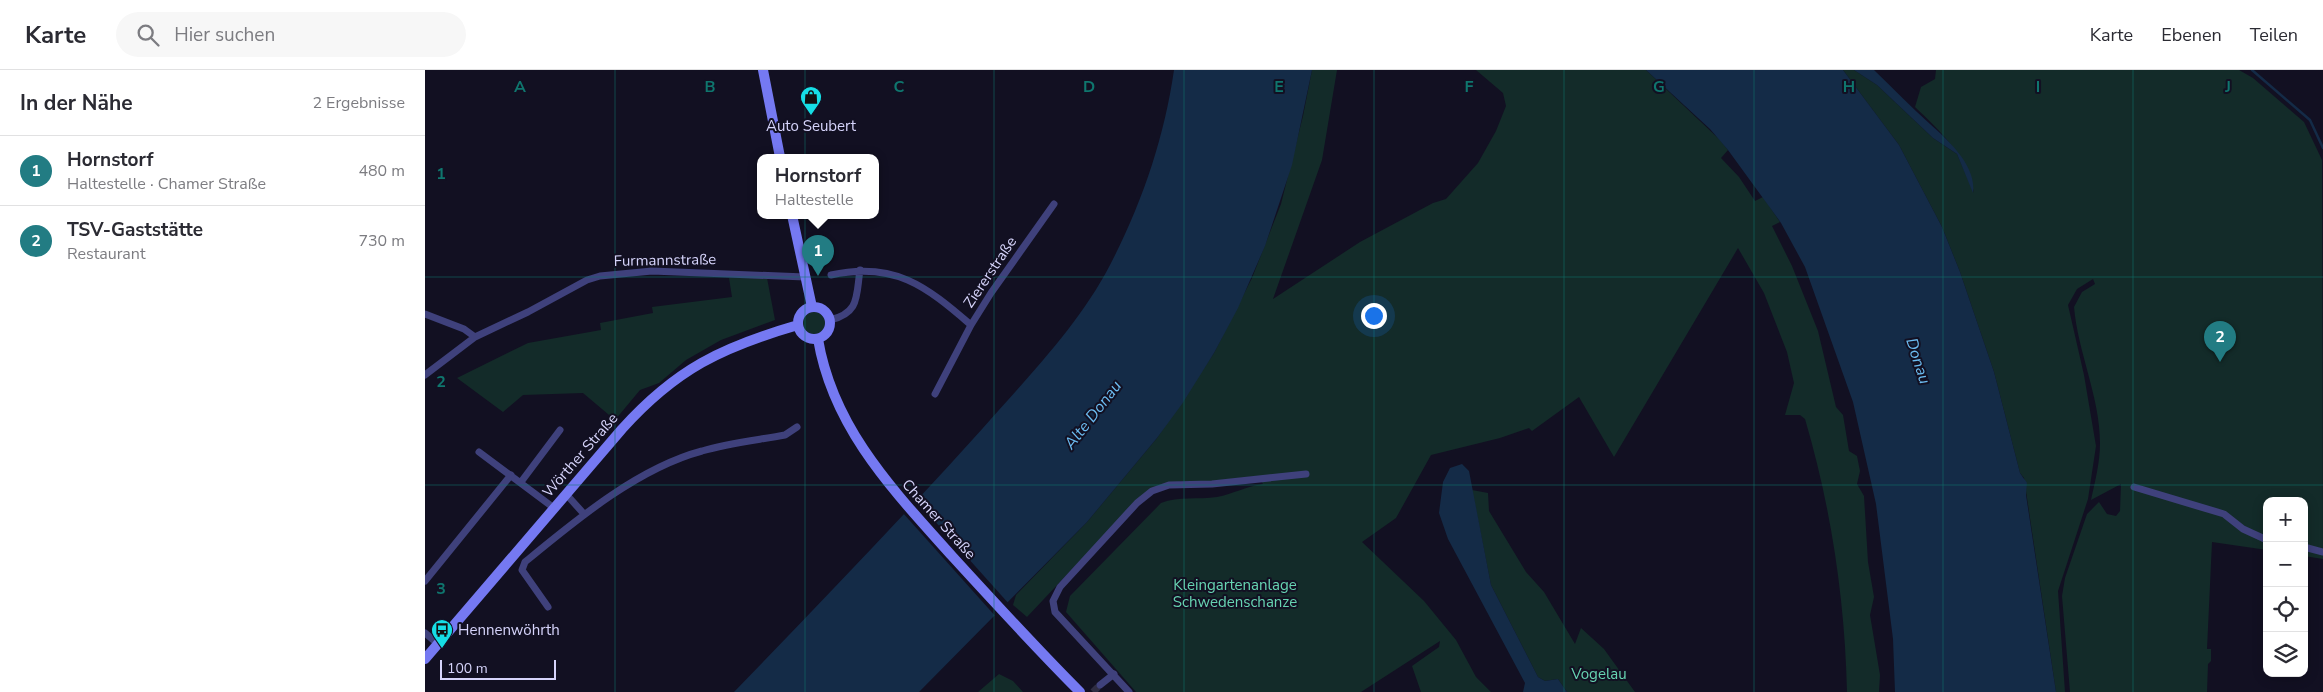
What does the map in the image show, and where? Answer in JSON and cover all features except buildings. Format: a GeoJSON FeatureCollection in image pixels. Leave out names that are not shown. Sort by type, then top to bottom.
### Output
{"type":"FeatureCollection","features":[{"type":"Feature","properties":{"kind":"main road"},"geometry":{"type":"LineString","coordinates":[[763,70],[779,154]]}},
{"type":"Feature","properties":{"kind":"main road"},"geometry":{"type":"LineString","coordinates":[[793,219],[811,305],[825,312],[830,320],[826,334],[818,339],[807,338],[803,335],[798,325],[800,316],[811,305]]}},
{"type":"Feature","properties":{"kind":"main road","name":"Wörther Straße"},"geometry":{"type":"LineString","coordinates":[[425,659],[635,415],[682,374],[729,347],[798,325]]}},
{"type":"Feature","properties":{"kind":"main road","name":"Chamer Straße"},"geometry":{"type":"LineString","coordinates":[[818,339],[825,370],[843,417],[884,479],[1026,638],[1080,692]]}},
{"type":"Feature","properties":{"kind":"street","name":"Ziererstraße"},"geometry":{"type":"LineString","coordinates":[[831,275],[860,270],[885,272],[911,280],[940,298],[971,325],[991,293],[1054,204]]}},
{"type":"Feature","properties":{"kind":"street"},"geometry":{"type":"LineString","coordinates":[[830,320],[842,317],[852,309],[860,270]]}},
{"type":"Feature","properties":{"kind":"street","name":"Furmannstraße"},"geometry":{"type":"LineString","coordinates":[[425,375],[475,336],[528,312],[587,280],[599,276],[652,271],[805,277]]}},
{"type":"Feature","properties":{"kind":"street"},"geometry":{"type":"LineString","coordinates":[[425,314],[475,336]]}},
{"type":"Feature","properties":{"kind":"street"},"geometry":{"type":"LineString","coordinates":[[935,394],[971,325]]}},
{"type":"Feature","properties":{"kind":"street"},"geometry":{"type":"LineString","coordinates":[[548,607],[522,570],[525,562],[584,514],[642,477],[681,458],[716,448],[785,435],[797,427]]}},
{"type":"Feature","properties":{"kind":"street"},"geometry":{"type":"LineString","coordinates":[[521,482],[561,430]]}},
{"type":"Feature","properties":{"kind":"street"},"geometry":{"type":"LineString","coordinates":[[479,452],[554,508]]}},
{"type":"Feature","properties":{"kind":"street"},"geometry":{"type":"LineString","coordinates":[[1129,692],[1114,674],[1061,621],[1055,612],[1053,601],[1060,587],[1137,502],[1152,491],[1169,485],[1212,484],[1306,474]]}},
{"type":"Feature","properties":{"kind":"street"},"geometry":{"type":"LineString","coordinates":[[425,581],[511,475]]}},
{"type":"Feature","properties":{"kind":"street"},"geometry":{"type":"LineString","coordinates":[[2135,487],[2224,514],[2243,530],[2263,538]]}},
{"type":"Feature","properties":{"kind":"street"},"geometry":{"type":"LineString","coordinates":[[567,494],[584,514]]}},
{"type":"Feature","properties":{"kind":"street"},"geometry":{"type":"LineString","coordinates":[[2308,548],[2323,552]]}},
{"type":"Feature","properties":{"kind":"street"},"geometry":{"type":"LineString","coordinates":[[425,633],[438,644]]}},
{"type":"Feature","properties":{"kind":"street"},"geometry":{"type":"LineString","coordinates":[[1100,686],[1114,674]]}},
{"type":"Feature","properties":{"kind":"green space","name":"Kleingartenanlage Schwedenschanze"},"geometry":{"type":"Polygon","coordinates":[[[1312,70],[1337,70],[1322,160],[1273,299],[1360,242],[1433,203],[1446,199],[1478,163],[1496,131],[1506,106],[1503,93],[1476,70],[1646,70],[1720,140],[1728,150],[1721,158],[1739,177],[1755,201],[1763,197],[1780,222],[1772,226],[1792,266],[1818,331],[1836,407],[1843,415],[1849,451],[1857,456],[1860,471],[1857,484],[1864,496],[1868,562],[1874,597],[1870,615],[1880,675],[1879,692],[1847,692],[1840,588],[1829,520],[1814,452],[1805,419],[1800,415],[1785,415],[1794,383],[1787,352],[1764,293],[1738,248],[1614,457],[1579,397],[1532,431],[1529,428],[1500,438],[1431,455],[1396,518],[1362,542],[1424,601],[1456,640],[1476,677],[1491,692],[1421,692],[1412,666],[1439,647],[1440,641],[1361,692],[1136,692],[1066,612],[1070,596],[1161,503],[1182,499],[1223,496],[1251,486],[1263,484],[1258,476],[1204,482],[1181,481],[1141,496],[1027,617],[1013,605],[1016,595],[1087,522],[1157,438],[1214,353],[1252,278],[1281,204],[1303,116],[1312,70]]]}},
{"type":"Feature","properties":{"kind":"green space"},"geometry":{"type":"Polygon","coordinates":[[[1843,70],[1854,70],[1877,85],[1933,138],[1957,154],[1974,193],[1971,180],[1959,156],[1943,135],[1915,107],[1921,87],[1935,79],[1936,70],[2239,70],[2253,78],[2304,122],[2322,160],[2323,559],[2308,557],[2308,497],[2263,497],[2263,549],[2212,542],[2207,649],[2211,649],[2211,661],[2208,664],[2207,692],[2070,692],[2062,596],[2065,578],[2087,514],[2099,502],[2107,514],[2116,516],[2120,511],[2121,484],[2091,500],[2099,458],[2099,426],[2097,409],[2076,324],[2074,307],[2082,292],[2095,284],[2093,279],[2077,289],[2068,305],[2084,375],[2096,446],[2088,499],[2058,591],[2065,692],[2056,692],[2024,478],[2020,473],[1994,372],[1960,272],[1942,227],[1899,145],[1843,70]]]}},
{"type":"Feature","properties":{"kind":"green space"},"geometry":{"type":"Polygon","coordinates":[[[729,278],[767,278],[775,320],[721,340],[686,360],[659,383],[640,390],[615,420],[583,393],[523,395],[503,412],[457,378],[528,343],[601,330],[600,323],[653,313],[652,307],[732,297],[729,278]]]}},
{"type":"Feature","properties":{"kind":"green space"},"geometry":{"type":"Polygon","coordinates":[[[810,312],[818,312],[825,319],[825,327],[818,334],[810,334],[803,327],[803,319],[810,312]]]}},
{"type":"Feature","properties":{"kind":"green space","name":"Vogelau"},"geometry":{"type":"Polygon","coordinates":[[[1472,490],[1488,493],[1489,511],[1526,572],[1544,592],[1575,644],[1581,628],[1604,649],[1635,692],[1567,692],[1558,679],[1545,681],[1538,677],[1491,585],[1472,490]]]}},
{"type":"Feature","properties":{"kind":"green space"},"geometry":{"type":"Polygon","coordinates":[[[999,674],[1013,681],[1023,692],[978,692],[999,674]]]}},
{"type":"Feature","properties":{"kind":"water","name":"Alte Donau"},"geometry":{"type":"Polygon","coordinates":[[[1174,70],[1312,70],[1292,165],[1265,246],[1238,308],[1214,353],[1182,404],[1157,438],[1087,522],[919,692],[734,692],[952,462],[1034,370],[1083,309],[1122,242],[1142,194],[1158,146],[1174,70]]]}},
{"type":"Feature","properties":{"kind":"water","name":"Donau"},"geometry":{"type":"Polygon","coordinates":[[[1646,70],[1843,70],[1899,145],[1942,227],[1960,272],[1994,372],[2020,473],[2027,482],[2026,495],[2056,692],[1895,692],[1893,639],[1876,504],[1853,402],[1805,267],[1781,223],[1728,150],[1710,129],[1646,70]]]}},
{"type":"Feature","properties":{"kind":"water"},"geometry":{"type":"Polygon","coordinates":[[[1854,70],[1874,70],[1953,146],[1971,173],[1973,193],[1957,154],[1933,138],[1877,85],[1854,70]]]}},
{"type":"Feature","properties":{"kind":"water"},"geometry":{"type":"Polygon","coordinates":[[[1462,464],[1469,471],[1491,585],[1538,677],[1545,681],[1558,679],[1567,692],[1523,692],[1525,683],[1448,539],[1439,513],[1443,482],[1450,468],[1462,464]]]}},
{"type":"Feature","properties":{"kind":"pier"},"geometry":{"type":"Polygon","coordinates":[[[915,499],[1010,605],[997,618],[902,512],[915,499]]]}},
{"type":"Feature","properties":{"kind":"waterway"},"geometry":{"type":"LineString","coordinates":[[2252,70],[2310,120],[2323,148]]}},
{"type":"Feature","properties":{"kind":"tunnel"},"geometry":{"type":"LineString","coordinates":[[1093,692],[1100,685]]}},
{"type":"Feature","properties":{"kind":"place","name":"Auto Seubert"},"geometry":{"type":"Point","coordinates":[811,116]}},
{"type":"Feature","properties":{"kind":"place","name":"Hornstorf"},"geometry":{"type":"Point","coordinates":[818,276]}},
{"type":"Feature","properties":{"kind":"place","name":"TSV-Gaststätte"},"geometry":{"type":"Point","coordinates":[2220,362]}},
{"type":"Feature","properties":{"kind":"place","name":"Hennenwöhrth"},"geometry":{"type":"Point","coordinates":[442,649]}}]}
